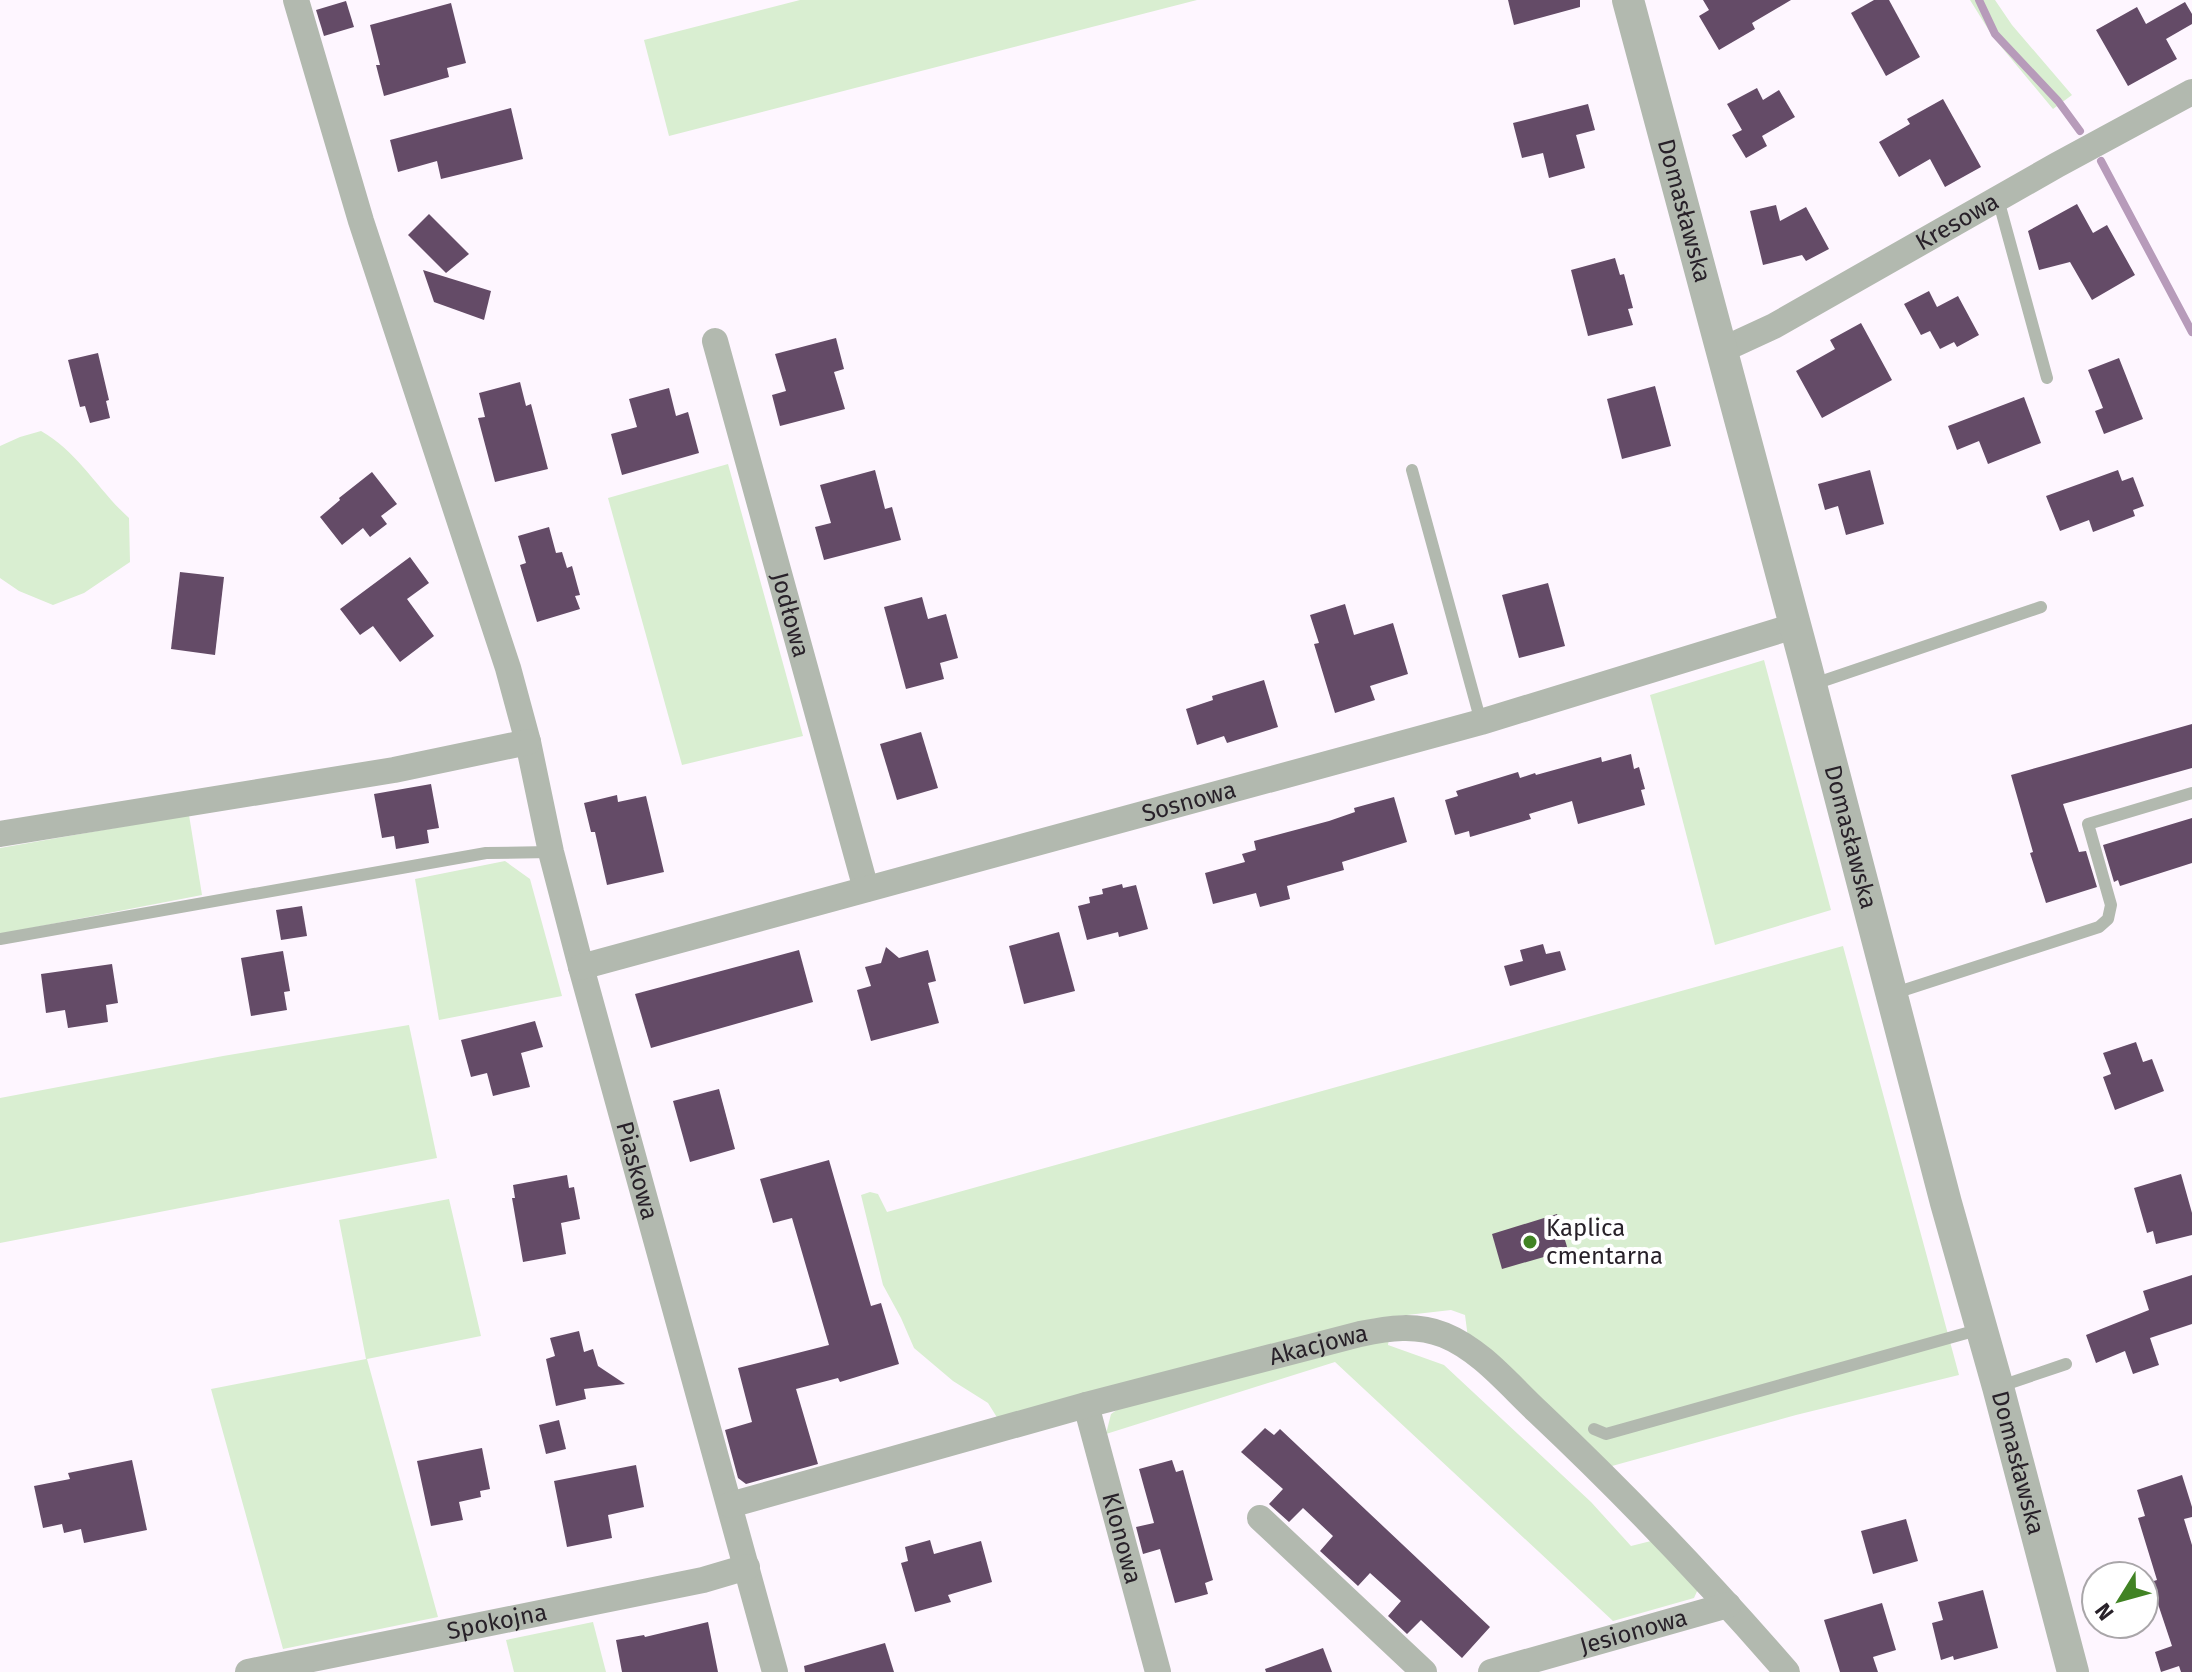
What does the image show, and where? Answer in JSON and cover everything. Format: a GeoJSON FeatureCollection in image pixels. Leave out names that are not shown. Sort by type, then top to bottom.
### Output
{"type":"FeatureCollection","features":[{"type":"Feature","properties":{"kind":"street","name":"Piaskowa"},"geometry":{"type":"LineString","coordinates":[[296,0],[361,221],[508,668],[581,967],[775,1672]]}},
{"type":"Feature","properties":{"kind":"street","name":"Domasławska"},"geometry":{"type":"LineString","coordinates":[[1628,0],[2073,1672]]}},
{"type":"Feature","properties":{"kind":"street","name":"Kresowa"},"geometry":{"type":"LineString","coordinates":[[1722,350],[1774,326],[2192,92]]}},
{"type":"Feature","properties":{"kind":"street","name":"Jodłowa"},"geometry":{"type":"LineString","coordinates":[[715,341],[866,889]]}},
{"type":"Feature","properties":{"kind":"street","name":"Sosnowa"},"geometry":{"type":"LineString","coordinates":[[581,967],[1481,722],[1794,626]]}},
{"type":"Feature","properties":{"kind":"street"},"geometry":{"type":"LineString","coordinates":[[0,834],[394,770],[528,742]]}},
{"type":"Feature","properties":{"kind":"street","name":"Akacjowa"},"geometry":{"type":"LineString","coordinates":[[730,1505],[1086,1405],[1360,1334],[1390,1328],[1417,1328],[1446,1336],[1474,1353],[1570,1443],[1728,1605],[1787,1672]]}},
{"type":"Feature","properties":{"kind":"street","name":"Klonowa"},"geometry":{"type":"LineString","coordinates":[[1086,1405],[1158,1672]]}},
{"type":"Feature","properties":{"kind":"street"},"geometry":{"type":"LineString","coordinates":[[1260,1518],[1424,1672]]}},
{"type":"Feature","properties":{"kind":"street","name":"Spokojna"},"geometry":{"type":"LineString","coordinates":[[248,1672],[703,1580],[747,1567]]}},
{"type":"Feature","properties":{"kind":"street","name":"Jesionowa"},"geometry":{"type":"LineString","coordinates":[[1491,1672],[1728,1605]]}},
{"type":"Feature","properties":{"kind":"lane"},"geometry":{"type":"LineString","coordinates":[[1998,199],[2047,378]]}},
{"type":"Feature","properties":{"kind":"lane"},"geometry":{"type":"LineString","coordinates":[[1412,470],[1481,722]]}},
{"type":"Feature","properties":{"kind":"lane"},"geometry":{"type":"LineString","coordinates":[[1811,685],[2041,607]]}},
{"type":"Feature","properties":{"kind":"lane"},"geometry":{"type":"LineString","coordinates":[[1892,994],[2099,927],[2108,919],[2111,905],[2088,824],[2192,793]]}},
{"type":"Feature","properties":{"kind":"lane"},"geometry":{"type":"LineString","coordinates":[[0,939],[486,853],[551,852]]}},
{"type":"Feature","properties":{"kind":"lane"},"geometry":{"type":"LineString","coordinates":[[1594,1429],[1606,1434],[1981,1329]]}},
{"type":"Feature","properties":{"kind":"lane"},"geometry":{"type":"LineString","coordinates":[[1998,1387],[2066,1364]]}},
{"type":"Feature","properties":{"kind":"green space"},"geometry":{"type":"Polygon","coordinates":[[[800,0],[1197,0],[669,136],[644,40],[800,0]]]}},
{"type":"Feature","properties":{"kind":"green space"},"geometry":{"type":"Polygon","coordinates":[[[1970,0],[1995,0],[2012,25],[2072,95],[2053,109],[1993,37],[1970,0]]]}},
{"type":"Feature","properties":{"kind":"green space"},"geometry":{"type":"Polygon","coordinates":[[[41,431],[77,460],[129,518],[130,562],[84,593],[53,605],[19,591],[0,578],[0,446],[41,431]]]}},
{"type":"Feature","properties":{"kind":"green space"},"geometry":{"type":"Polygon","coordinates":[[[728,464],[803,736],[682,765],[608,498],[728,464]]]}},
{"type":"Feature","properties":{"kind":"green space"},"geometry":{"type":"Polygon","coordinates":[[[1764,660],[1831,910],[1715,945],[1650,695],[1764,660]]]}},
{"type":"Feature","properties":{"kind":"green space"},"geometry":{"type":"Polygon","coordinates":[[[189,815],[202,895],[0,934],[0,848],[189,815]]]}},
{"type":"Feature","properties":{"kind":"green space"},"geometry":{"type":"Polygon","coordinates":[[[505,861],[530,879],[562,996],[439,1020],[415,879],[505,861]]]}},
{"type":"Feature","properties":{"kind":"green space"},"geometry":{"type":"Polygon","coordinates":[[[1843,946],[1959,1375],[1796,1415],[1612,1466],[1468,1338],[1465,1315],[1451,1310],[1372,1319],[998,1419],[988,1403],[953,1381],[914,1348],[883,1285],[861,1195],[870,1192],[878,1194],[887,1212],[1843,946]]]}},
{"type":"Feature","properties":{"kind":"green space"},"geometry":{"type":"Polygon","coordinates":[[[409,1025],[437,1158],[0,1243],[0,1098],[409,1025]]]}},
{"type":"Feature","properties":{"kind":"green space"},"geometry":{"type":"Polygon","coordinates":[[[449,1199],[481,1336],[367,1359],[438,1617],[283,1649],[211,1389],[366,1359],[339,1220],[449,1199]]]}},
{"type":"Feature","properties":{"kind":"green space"},"geometry":{"type":"Polygon","coordinates":[[[1389,1338],[1388,1345],[1444,1365],[1591,1502],[1631,1546],[1655,1540],[1699,1587],[1694,1598],[1613,1621],[1335,1362],[1106,1434],[1111,1414],[1121,1407],[1389,1338]]]}},
{"type":"Feature","properties":{"kind":"green space"},"geometry":{"type":"Polygon","coordinates":[[[593,1622],[606,1672],[514,1672],[506,1640],[593,1622]]]}},
{"type":"Feature","properties":{"kind":"building"},"geometry":{"type":"Polygon","coordinates":[[[1508,0],[1580,0],[1580,7],[1514,25],[1508,0]]]}},
{"type":"Feature","properties":{"kind":"building"},"geometry":{"type":"Polygon","coordinates":[[[1703,0],[1791,0],[1752,23],[1755,29],[1719,50],[1699,16],[1709,10],[1703,0]]]}},
{"type":"Feature","properties":{"kind":"building"},"geometry":{"type":"Polygon","coordinates":[[[1874,0],[1889,0],[1920,57],[1886,76],[1851,13],[1874,0]]]}},
{"type":"Feature","properties":{"kind":"building"},"geometry":{"type":"Polygon","coordinates":[[[346,1],[354,27],[324,36],[316,10],[346,1]]]}},
{"type":"Feature","properties":{"kind":"building"},"geometry":{"type":"Polygon","coordinates":[[[2185,2],[2192,14],[2192,24],[2166,39],[2177,59],[2128,86],[2096,30],[2137,7],[2146,24],[2185,2]]]}},
{"type":"Feature","properties":{"kind":"building"},"geometry":{"type":"Polygon","coordinates":[[[451,3],[466,63],[447,68],[449,77],[384,96],[370,25],[451,3]]]}},
{"type":"Feature","properties":{"kind":"building"},"geometry":{"type":"Polygon","coordinates":[[[1757,88],[1763,100],[1779,90],[1795,117],[1762,136],[1767,146],[1746,158],[1732,135],[1742,130],[1727,104],[1757,88]]]}},
{"type":"Feature","properties":{"kind":"building"},"geometry":{"type":"Polygon","coordinates":[[[1943,99],[1981,167],[1945,187],[1930,159],[1899,177],[1879,142],[1910,124],[1907,119],[1943,99]]]}},
{"type":"Feature","properties":{"kind":"building"},"geometry":{"type":"Polygon","coordinates":[[[1588,104],[1595,130],[1576,135],[1585,168],[1549,178],[1543,153],[1522,158],[1513,123],[1588,104]]]}},
{"type":"Feature","properties":{"kind":"building"},"geometry":{"type":"Polygon","coordinates":[[[511,108],[523,159],[441,179],[437,161],[398,172],[390,140],[511,108]]]}},
{"type":"Feature","properties":{"kind":"building"},"geometry":{"type":"Polygon","coordinates":[[[2077,204],[2093,233],[2107,225],[2135,275],[2092,300],[2070,262],[2039,270],[2028,231],[2077,204]]]}},
{"type":"Feature","properties":{"kind":"building"},"geometry":{"type":"Polygon","coordinates":[[[1776,205],[1780,221],[1806,207],[1829,249],[1806,261],[1802,255],[1763,265],[1750,211],[1776,205]]]}},
{"type":"Feature","properties":{"kind":"building"},"geometry":{"type":"Polygon","coordinates":[[[429,214],[469,254],[446,273],[408,235],[429,214]]]}},
{"type":"Feature","properties":{"kind":"building"},"geometry":{"type":"Polygon","coordinates":[[[1615,258],[1620,275],[1624,274],[1633,308],[1628,309],[1633,325],[1588,336],[1571,270],[1615,258]]]}},
{"type":"Feature","properties":{"kind":"building"},"geometry":{"type":"Polygon","coordinates":[[[423,270],[491,291],[484,320],[434,302],[423,270]]]}},
{"type":"Feature","properties":{"kind":"building"},"geometry":{"type":"Polygon","coordinates":[[[1929,291],[1937,307],[1958,296],[1979,335],[1957,347],[1954,342],[1940,349],[1930,331],[1921,335],[1904,304],[1929,291]]]}},
{"type":"Feature","properties":{"kind":"building"},"geometry":{"type":"Polygon","coordinates":[[[1861,323],[1892,380],[1822,418],[1796,371],[1835,349],[1830,340],[1861,323]]]}},
{"type":"Feature","properties":{"kind":"building"},"geometry":{"type":"Polygon","coordinates":[[[836,338],[844,369],[834,372],[845,409],[780,426],[772,395],[786,391],[775,354],[836,338]]]}},
{"type":"Feature","properties":{"kind":"building"},"geometry":{"type":"Polygon","coordinates":[[[98,353],[110,418],[90,423],[85,406],[80,407],[68,360],[98,353]]]}},
{"type":"Feature","properties":{"kind":"building"},"geometry":{"type":"Polygon","coordinates":[[[2119,358],[2143,419],[2104,434],[2095,411],[2103,408],[2088,370],[2119,358]]]}},
{"type":"Feature","properties":{"kind":"building"},"geometry":{"type":"Polygon","coordinates":[[[520,382],[526,406],[531,404],[548,469],[495,482],[478,418],[485,417],[479,393],[520,382]]]}},
{"type":"Feature","properties":{"kind":"building"},"geometry":{"type":"Polygon","coordinates":[[[1655,386],[1671,446],[1622,459],[1607,399],[1655,386]]]}},
{"type":"Feature","properties":{"kind":"building"},"geometry":{"type":"Polygon","coordinates":[[[669,388],[676,416],[688,412],[699,453],[622,475],[611,434],[637,427],[629,399],[669,388]]]}},
{"type":"Feature","properties":{"kind":"building"},"geometry":{"type":"Polygon","coordinates":[[[2024,397],[2041,443],[1988,464],[1979,441],[1957,450],[1948,426],[2024,397]]]}},
{"type":"Feature","properties":{"kind":"building"},"geometry":{"type":"Polygon","coordinates":[[[875,470],[885,509],[892,507],[901,540],[824,560],[815,527],[831,523],[820,485],[875,470]]]}},
{"type":"Feature","properties":{"kind":"building"},"geometry":{"type":"Polygon","coordinates":[[[1870,470],[1884,524],[1846,535],[1838,506],[1825,510],[1818,484],[1870,470]]]}},
{"type":"Feature","properties":{"kind":"building"},"geometry":{"type":"Polygon","coordinates":[[[2118,470],[2122,481],[2133,477],[2144,506],[2133,510],[2135,516],[2093,532],[2089,520],[2060,531],[2046,496],[2118,470]]]}},
{"type":"Feature","properties":{"kind":"building"},"geometry":{"type":"Polygon","coordinates":[[[372,472],[397,504],[381,516],[387,524],[370,537],[363,528],[342,545],[320,517],[372,472]]]}},
{"type":"Feature","properties":{"kind":"building"},"geometry":{"type":"Polygon","coordinates":[[[549,527],[556,553],[562,552],[567,568],[572,566],[580,595],[575,596],[580,609],[537,622],[520,565],[526,563],[518,536],[549,527]]]}},
{"type":"Feature","properties":{"kind":"building"},"geometry":{"type":"Polygon","coordinates":[[[410,557],[429,583],[407,599],[434,636],[400,662],[373,626],[360,635],[340,609],[410,557]]]}},
{"type":"Feature","properties":{"kind":"building"},"geometry":{"type":"Polygon","coordinates":[[[180,572],[224,577],[215,655],[171,649],[180,572]]]}},
{"type":"Feature","properties":{"kind":"building"},"geometry":{"type":"Polygon","coordinates":[[[1548,583],[1565,646],[1519,658],[1502,595],[1548,583]]]}},
{"type":"Feature","properties":{"kind":"building"},"geometry":{"type":"Polygon","coordinates":[[[922,597],[928,619],[946,614],[958,658],[940,663],[944,679],[906,689],[884,607],[922,597]]]}},
{"type":"Feature","properties":{"kind":"building"},"geometry":{"type":"Polygon","coordinates":[[[1345,604],[1354,635],[1393,623],[1408,674],[1370,686],[1375,700],[1335,713],[1314,644],[1319,643],[1310,615],[1345,604]]]}},
{"type":"Feature","properties":{"kind":"building"},"geometry":{"type":"Polygon","coordinates":[[[1264,680],[1278,727],[1227,743],[1224,736],[1197,745],[1186,709],[1213,700],[1212,696],[1264,680]]]}},
{"type":"Feature","properties":{"kind":"building"},"geometry":{"type":"Polygon","coordinates":[[[2192,724],[2192,768],[2063,804],[2079,852],[2086,851],[2097,887],[2046,903],[2011,775],[2192,724]]]}},
{"type":"Feature","properties":{"kind":"building"},"geometry":{"type":"Polygon","coordinates":[[[921,732],[938,788],[897,800],[880,744],[921,732]]]}},
{"type":"Feature","properties":{"kind":"building"},"geometry":{"type":"Polygon","coordinates":[[[1631,754],[1634,769],[1639,767],[1645,789],[1641,790],[1645,805],[1578,824],[1572,801],[1529,814],[1531,819],[1470,837],[1469,831],[1455,835],[1445,800],[1458,796],[1456,791],[1518,772],[1520,778],[1601,757],[1602,762],[1631,754]]]}},
{"type":"Feature","properties":{"kind":"building"},"geometry":{"type":"Polygon","coordinates":[[[431,784],[439,828],[427,830],[429,843],[396,849],[394,836],[382,838],[374,794],[431,784]]]}},
{"type":"Feature","properties":{"kind":"building"},"geometry":{"type":"Polygon","coordinates":[[[617,795],[618,802],[646,796],[664,872],[607,885],[595,832],[591,832],[584,803],[617,795]]]}},
{"type":"Feature","properties":{"kind":"building"},"geometry":{"type":"Polygon","coordinates":[[[1394,797],[1407,842],[1342,862],[1344,870],[1287,886],[1290,899],[1260,907],[1256,893],[1213,904],[1205,873],[1245,862],[1242,854],[1256,850],[1254,841],[1329,821],[1355,812],[1354,808],[1394,797]]]}},
{"type":"Feature","properties":{"kind":"building"},"geometry":{"type":"Polygon","coordinates":[[[2192,818],[2192,863],[2120,886],[2118,880],[2114,882],[2103,845],[2192,818]]]}},
{"type":"Feature","properties":{"kind":"building"},"geometry":{"type":"Polygon","coordinates":[[[1122,884],[1123,888],[1136,885],[1148,929],[1119,937],[1118,932],[1087,940],[1078,906],[1090,903],[1089,897],[1103,894],[1102,889],[1122,884]]]}},
{"type":"Feature","properties":{"kind":"building"},"geometry":{"type":"Polygon","coordinates":[[[302,906],[307,936],[281,940],[276,910],[302,906]]]}},
{"type":"Feature","properties":{"kind":"building"},"geometry":{"type":"Polygon","coordinates":[[[1059,932],[1075,991],[1024,1004],[1009,946],[1059,932]]]}},
{"type":"Feature","properties":{"kind":"building"},"geometry":{"type":"Polygon","coordinates":[[[1543,944],[1546,954],[1560,951],[1566,970],[1510,986],[1504,966],[1523,961],[1520,950],[1543,944]]]}},
{"type":"Feature","properties":{"kind":"building"},"geometry":{"type":"Polygon","coordinates":[[[886,947],[899,958],[928,950],[936,981],[928,983],[939,1023],[871,1041],[857,990],[871,986],[865,967],[881,963],[886,947]]]}},
{"type":"Feature","properties":{"kind":"building"},"geometry":{"type":"Polygon","coordinates":[[[799,950],[813,1002],[651,1048],[635,994],[799,950]]]}},
{"type":"Feature","properties":{"kind":"building"},"geometry":{"type":"Polygon","coordinates":[[[283,951],[290,991],[284,992],[287,1010],[251,1016],[241,958],[283,951]]]}},
{"type":"Feature","properties":{"kind":"building"},"geometry":{"type":"Polygon","coordinates":[[[112,964],[118,1003],[106,1005],[108,1022],[68,1028],[65,1010],[46,1013],[41,974],[112,964]]]}},
{"type":"Feature","properties":{"kind":"building"},"geometry":{"type":"Polygon","coordinates":[[[535,1021],[543,1047],[521,1053],[530,1087],[493,1096],[487,1073],[471,1077],[461,1040],[535,1021]]]}},
{"type":"Feature","properties":{"kind":"building"},"geometry":{"type":"Polygon","coordinates":[[[2136,1042],[2143,1062],[2152,1059],[2164,1091],[2115,1110],[2103,1077],[2111,1074],[2103,1053],[2136,1042]]]}},
{"type":"Feature","properties":{"kind":"building"},"geometry":{"type":"Polygon","coordinates":[[[719,1089],[735,1149],[690,1162],[673,1101],[719,1089]]]}},
{"type":"Feature","properties":{"kind":"building"},"geometry":{"type":"Polygon","coordinates":[[[829,1160],[871,1306],[881,1303],[899,1364],[840,1382],[838,1378],[796,1389],[818,1464],[746,1484],[738,1478],[725,1430],[752,1422],[738,1368],[829,1345],[792,1218],[773,1223],[760,1179],[829,1160]]]}},
{"type":"Feature","properties":{"kind":"building"},"geometry":{"type":"Polygon","coordinates":[[[2181,1174],[2192,1213],[2192,1235],[2156,1244],[2153,1231],[2147,1233],[2134,1188],[2181,1174]]]}},
{"type":"Feature","properties":{"kind":"building"},"geometry":{"type":"Polygon","coordinates":[[[567,1175],[569,1188],[574,1187],[580,1219],[561,1223],[566,1254],[523,1262],[512,1198],[515,1198],[513,1185],[567,1175]]]}},
{"type":"Feature","properties":{"kind":"building","name":"Kaplica cmentarna"},"geometry":{"type":"Polygon","coordinates":[[[1557,1214],[1568,1250],[1502,1269],[1492,1234],[1557,1214]]]}},
{"type":"Feature","properties":{"kind":"building"},"geometry":{"type":"Polygon","coordinates":[[[2192,1275],[2192,1324],[2150,1338],[2159,1365],[2133,1374],[2125,1351],[2096,1363],[2086,1335],[2149,1310],[2143,1291],[2192,1275]]]}},
{"type":"Feature","properties":{"kind":"building"},"geometry":{"type":"Polygon","coordinates":[[[579,1331],[584,1352],[593,1349],[598,1366],[625,1384],[584,1389],[586,1399],[556,1406],[546,1359],[555,1356],[550,1338],[579,1331]]]}},
{"type":"Feature","properties":{"kind":"building"},"geometry":{"type":"Polygon","coordinates":[[[559,1420],[566,1449],[546,1454],[539,1425],[559,1420]]]}},
{"type":"Feature","properties":{"kind":"building"},"geometry":{"type":"Polygon","coordinates":[[[1265,1428],[1274,1435],[1280,1429],[1490,1627],[1462,1658],[1421,1620],[1407,1634],[1388,1616],[1401,1601],[1370,1573],[1358,1586],[1320,1551],[1333,1536],[1303,1508],[1289,1522],[1269,1504],[1283,1489],[1241,1452],[1265,1428]]]}},
{"type":"Feature","properties":{"kind":"building"},"geometry":{"type":"Polygon","coordinates":[[[482,1448],[490,1489],[480,1491],[481,1497],[459,1502],[463,1520],[431,1526],[417,1461],[482,1448]]]}},
{"type":"Feature","properties":{"kind":"building"},"geometry":{"type":"Polygon","coordinates":[[[132,1460],[147,1530],[84,1543],[81,1529],[64,1533],[62,1524],[43,1528],[34,1486],[70,1479],[68,1473],[132,1460]]]}},
{"type":"Feature","properties":{"kind":"building"},"geometry":{"type":"Polygon","coordinates":[[[1172,1460],[1176,1472],[1183,1470],[1213,1580],[1205,1583],[1208,1594],[1175,1603],[1160,1549],[1143,1554],[1136,1527],[1154,1523],[1139,1469],[1172,1460]]]}},
{"type":"Feature","properties":{"kind":"building"},"geometry":{"type":"Polygon","coordinates":[[[636,1465],[644,1507],[608,1515],[612,1538],[567,1547],[554,1481],[636,1465]]]}},
{"type":"Feature","properties":{"kind":"building"},"geometry":{"type":"Polygon","coordinates":[[[2182,1475],[2192,1507],[2192,1517],[2184,1519],[2192,1545],[2192,1672],[2181,1672],[2179,1666],[2161,1672],[2155,1652],[2172,1646],[2160,1610],[2160,1560],[2151,1560],[2138,1518],[2145,1516],[2137,1490],[2182,1475]]]}},
{"type":"Feature","properties":{"kind":"building"},"geometry":{"type":"Polygon","coordinates":[[[1906,1519],[1918,1561],[1873,1574],[1861,1531],[1906,1519]]]}},
{"type":"Feature","properties":{"kind":"building"},"geometry":{"type":"Polygon","coordinates":[[[930,1540],[934,1554],[981,1541],[992,1582],[948,1595],[951,1602],[915,1612],[901,1563],[908,1561],[905,1547],[930,1540]]]}},
{"type":"Feature","properties":{"kind":"building"},"geometry":{"type":"Polygon","coordinates":[[[1983,1590],[1998,1648],[1954,1660],[1953,1656],[1941,1660],[1932,1623],[1943,1620],[1938,1602],[1983,1590]]]}},
{"type":"Feature","properties":{"kind":"building"},"geometry":{"type":"Polygon","coordinates":[[[1882,1603],[1896,1650],[1873,1657],[1878,1672],[1840,1672],[1824,1620],[1882,1603]]]}},
{"type":"Feature","properties":{"kind":"building"},"geometry":{"type":"Polygon","coordinates":[[[708,1622],[718,1672],[622,1672],[616,1640],[645,1637],[708,1622]]]}},
{"type":"Feature","properties":{"kind":"building"},"geometry":{"type":"Polygon","coordinates":[[[885,1643],[894,1672],[805,1672],[804,1666],[885,1643]]]}},
{"type":"Feature","properties":{"kind":"building"},"geometry":{"type":"Polygon","coordinates":[[[1323,1648],[1332,1672],[1266,1672],[1265,1669],[1323,1648]]]}},
{"type":"Feature","properties":{"kind":"waterway"},"geometry":{"type":"LineString","coordinates":[[1979,0],[1995,34],[2058,101],[2080,131]]}},
{"type":"Feature","properties":{"kind":"waterway"},"geometry":{"type":"LineString","coordinates":[[2101,161],[2192,332]]}},
{"type":"Feature","properties":{"kind":"place","name":"Kaplica cmentarna"},"geometry":{"type":"Point","coordinates":[1530,1242]}}]}
